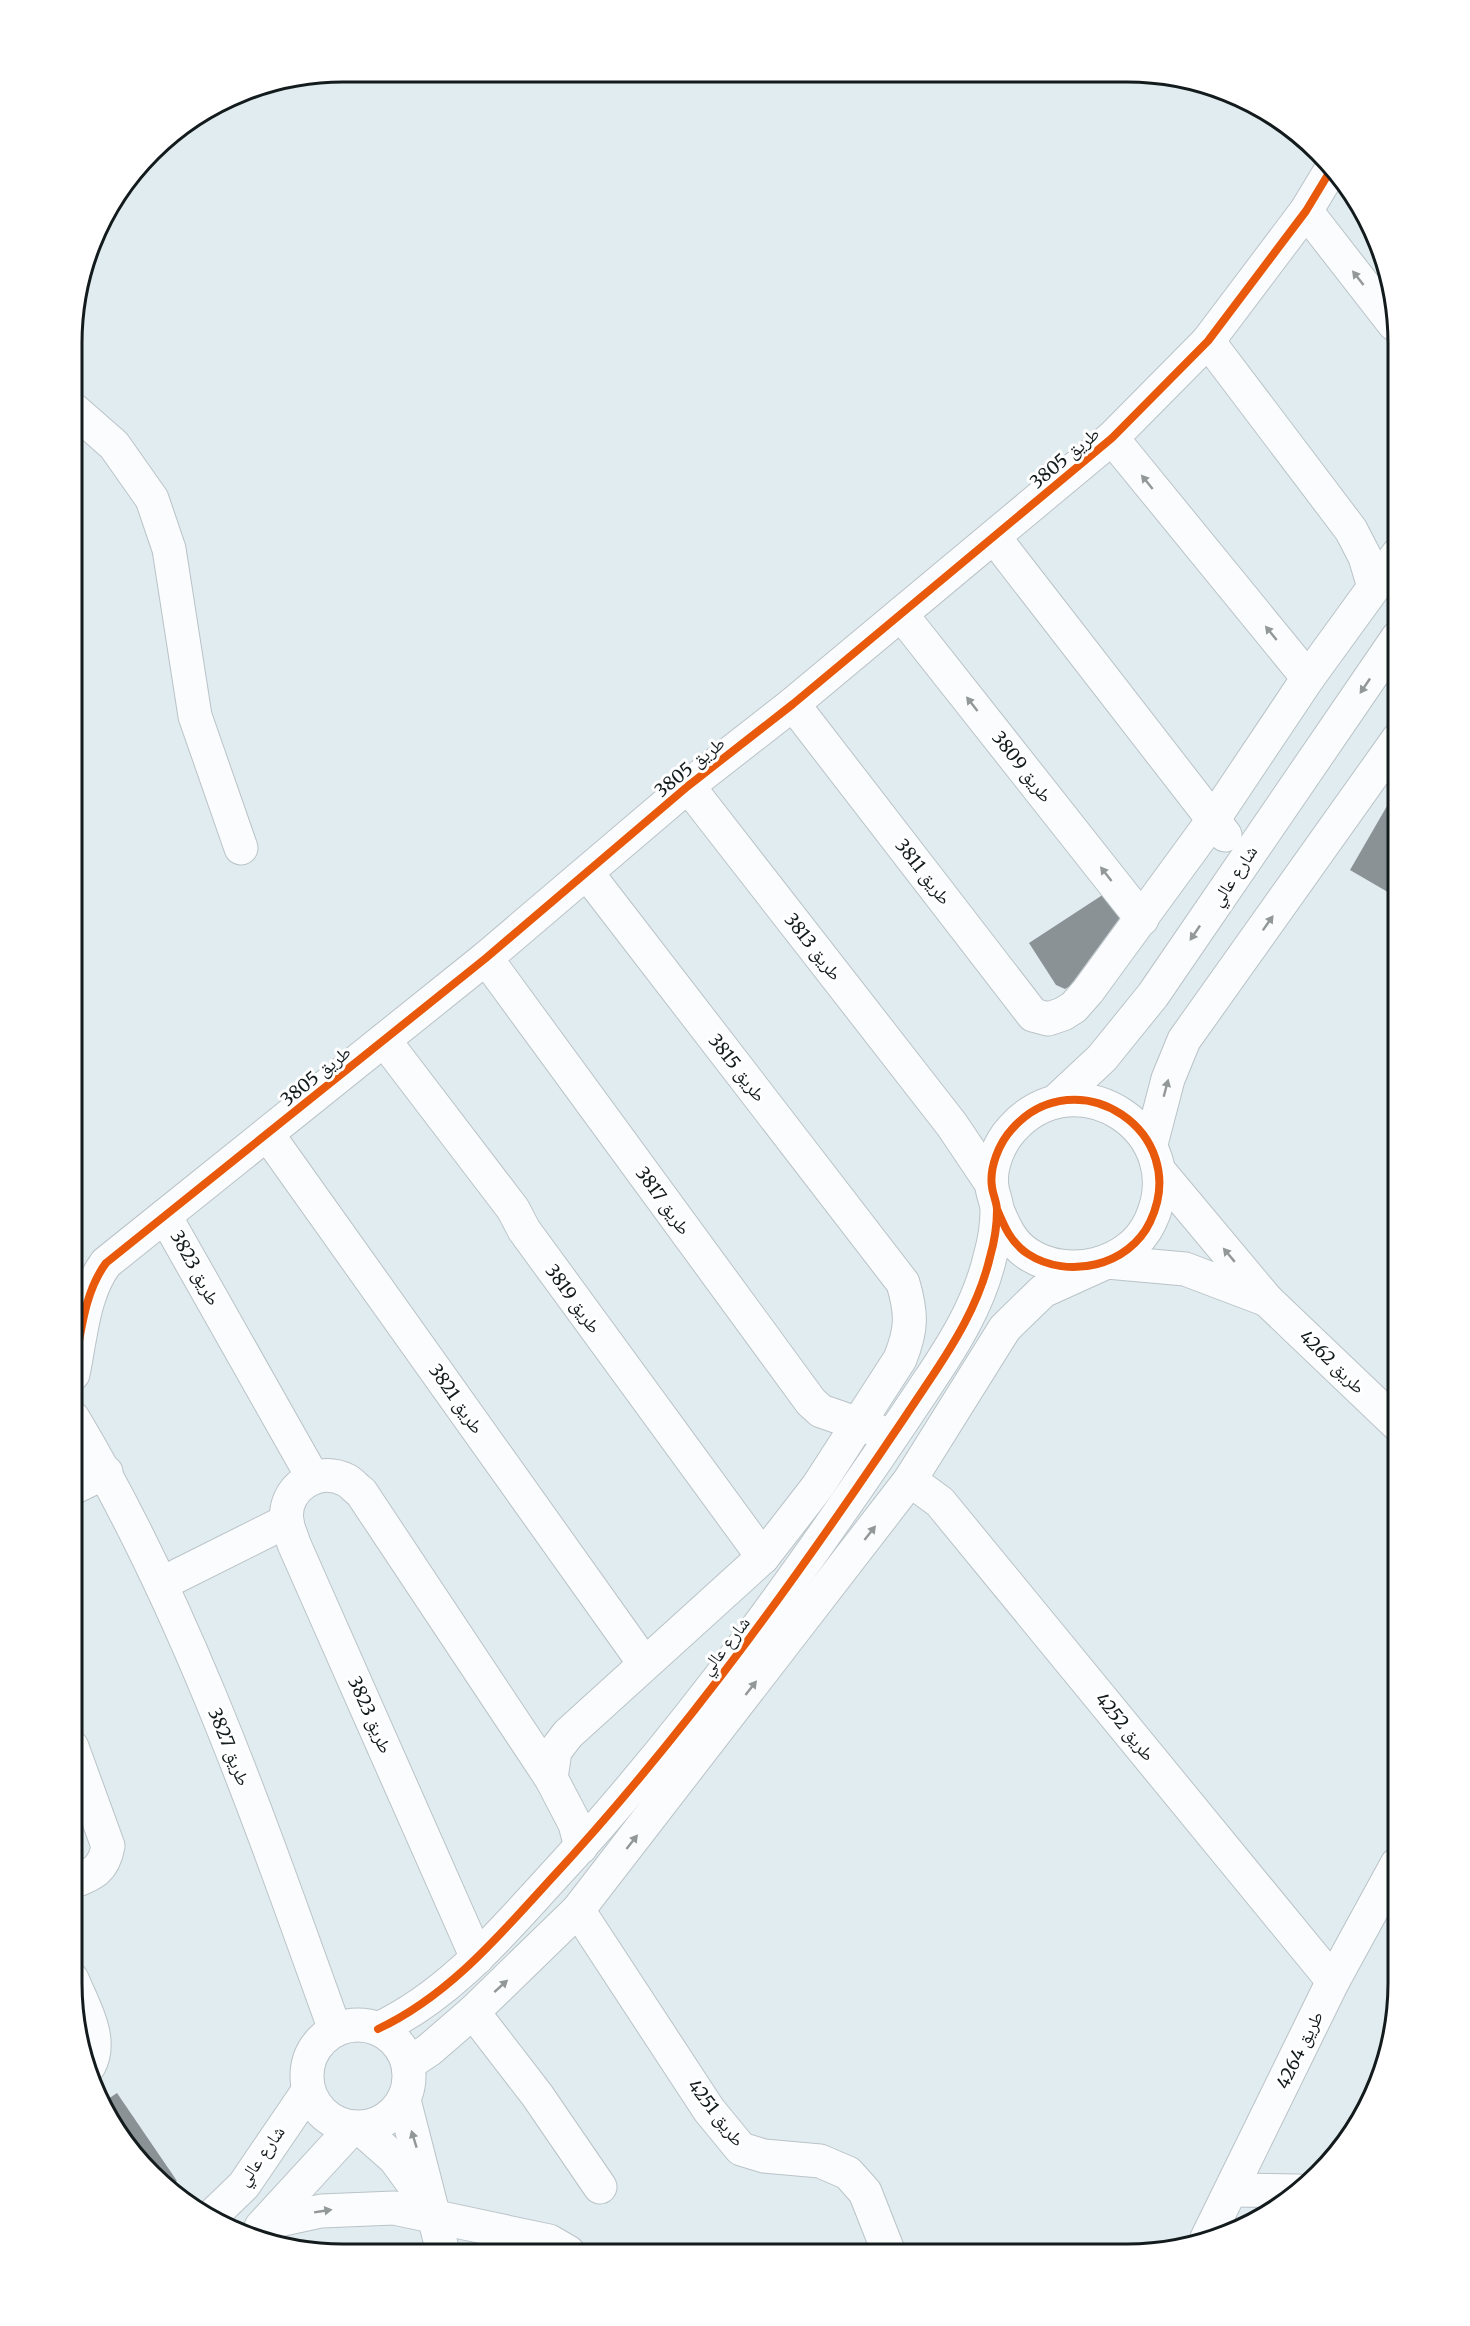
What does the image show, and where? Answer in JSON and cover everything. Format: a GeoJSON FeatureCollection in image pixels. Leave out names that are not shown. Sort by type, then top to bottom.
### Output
{"type":"FeatureCollection","features":[{"type":"Feature","properties":{"kind":"street","name":"طريق 3805"},"geometry":{"type":"LineString","coordinates":[[82,1327],[94,1279],[118,1251],[268,1135],[486,957],[688,786],[793,704],[1112,438],[1208,341],[1306,211],[1327,176]]}},
{"type":"Feature","properties":{"kind":"street"},"geometry":{"type":"LineString","coordinates":[[1306,211],[1385,313]]}},
{"type":"Feature","properties":{"kind":"street"},"geometry":{"type":"LineString","coordinates":[[1208,341],[1351,530],[1365,557],[1374,587]]}},
{"type":"Feature","properties":{"kind":"street"},"geometry":{"type":"LineString","coordinates":[[82,417],[114,445],[152,499],[170,549],[195,716],[241,848]]}},
{"type":"Feature","properties":{"kind":"street"},"geometry":{"type":"LineString","coordinates":[[1112,438],[1308,678]]}},
{"type":"Feature","properties":{"kind":"street"},"geometry":{"type":"LineString","coordinates":[[1351,530],[1388,537]]}},
{"type":"Feature","properties":{"kind":"street"},"geometry":{"type":"LineString","coordinates":[[994,537],[1245,860]]}},
{"type":"Feature","properties":{"kind":"street"},"geometry":{"type":"LineString","coordinates":[[1142,920],[1213,820],[1308,678],[1388,568]]}},
{"type":"Feature","properties":{"kind":"street","name":"طريق 3809"},"geometry":{"type":"LineString","coordinates":[[901,614],[1142,920]]}},
{"type":"Feature","properties":{"kind":"street","name":"شارع عالي"},"geometry":{"type":"LineString","coordinates":[[1055,1102],[1102,1058],[1153,994],[1388,652]]}},
{"type":"Feature","properties":{"kind":"street","name":"طريق 3811"},"geometry":{"type":"LineString","coordinates":[[793,704],[1033,1015],[1048,1019],[1074,1008],[1142,920]]}},
{"type":"Feature","properties":{"kind":"street"},"geometry":{"type":"LineString","coordinates":[[408,2064],[429,2050],[473,2012],[578,1910],[910,1480],[1005,1328],[1043,1291],[1107,1262],[1131,1248],[1149,1226],[1159,1200],[1155,1158],[1168,1078],[1184,1040],[1388,758]]}},
{"type":"Feature","properties":{"kind":"street","name":"طريق 3813"},"geometry":{"type":"LineString","coordinates":[[688,786],[938,1107],[994,1196]]}},
{"type":"Feature","properties":{"kind":"street","name":"طريق 3815"},"geometry":{"type":"LineString","coordinates":[[551,1778],[555,1751],[568,1734],[763,1557],[791,1524],[900,1359],[910,1335],[910,1308],[903,1282],[587,873]]}},
{"type":"Feature","properties":{"kind":"street","name":"طريق 3817"},"geometry":{"type":"LineString","coordinates":[[486,957],[798,1386],[821,1411],[892,1436]]}},
{"type":"Feature","properties":{"kind":"street","name":"طريق 3819"},"geometry":{"type":"LineString","coordinates":[[384,1040],[513,1209],[524,1230],[763,1557]]}},
{"type":"Feature","properties":{"kind":"street"},"geometry":{"type":"LineString","coordinates":[[1107,1262],[1079,1268],[1052,1265],[1027,1253],[1007,1234],[994,1196],[996,1156],[1010,1131],[1030,1113],[1055,1102],[1083,1100],[1110,1107],[1134,1122],[1155,1158]]}},
{"type":"Feature","properties":{"kind":"street","name":"طريق 3813"},"geometry":{"type":"LineString","coordinates":[[938,1107],[972,1123],[1010,1131]]}},
{"type":"Feature","properties":{"kind":"street","name":"طريق 3821"},"geometry":{"type":"LineString","coordinates":[[268,1135],[644,1663]]}},
{"type":"Feature","properties":{"kind":"street","name":"طريق 4262"},"geometry":{"type":"LineString","coordinates":[[1155,1158],[1267,1300],[1388,1415]]}},
{"type":"Feature","properties":{"kind":"street","name":"شارع عالي"},"geometry":{"type":"LineString","coordinates":[[378,2029],[426,2002],[477,1958],[607,1818],[756,1631],[948,1352],[980,1294],[992,1252],[994,1196]]}},
{"type":"Feature","properties":{"kind":"street","name":"طريق 3823"},"geometry":{"type":"LineString","coordinates":[[165,1216],[312,1476]]}},
{"type":"Feature","properties":{"kind":"street","name":"طريق 4262"},"geometry":{"type":"LineString","coordinates":[[1107,1262],[1185,1269],[1267,1300]]}},
{"type":"Feature","properties":{"kind":"street","name":"طريق 3827"},"geometry":{"type":"LineString","coordinates":[[82,1433],[106,1473],[160,1584],[268,1848],[335,2030]]}},
{"type":"Feature","properties":{"kind":"street"},"geometry":{"type":"LineString","coordinates":[[82,1484],[106,1473]]}},
{"type":"Feature","properties":{"kind":"street"},"geometry":{"type":"LineString","coordinates":[[160,1584],[287,1521],[292,1494],[312,1476],[328,1476],[346,1480],[361,1492],[551,1778],[575,1824],[581,1847]]}},
{"type":"Feature","properties":{"kind":"street","name":"طريق 4252"},"geometry":{"type":"LineString","coordinates":[[910,1480],[940,1502],[1333,1981]]}},
{"type":"Feature","properties":{"kind":"street","name":"طريق 3823"},"geometry":{"type":"LineString","coordinates":[[287,1521],[294,1544],[477,1958]]}},
{"type":"Feature","properties":{"kind":"street"},"geometry":{"type":"LineString","coordinates":[[82,1774],[108,1846],[106,1860],[97,1872],[82,1878]]}},
{"type":"Feature","properties":{"kind":"street","name":"طريق 4264"},"geometry":{"type":"LineString","coordinates":[[1211,2230],[1333,1981],[1388,1880]]}},
{"type":"Feature","properties":{"kind":"street","name":"طريق 4251"},"geometry":{"type":"LineString","coordinates":[[578,1910],[709,2110],[741,2150],[764,2156],[820,2161],[848,2173],[865,2192],[885,2244]]}},
{"type":"Feature","properties":{"kind":"street"},"geometry":{"type":"LineString","coordinates":[[84,2012],[94,2037],[93,2057]]}},
{"type":"Feature","properties":{"kind":"street"},"geometry":{"type":"LineString","coordinates":[[473,2012],[537,2095],[600,2187]]}},
{"type":"Feature","properties":{"kind":"street"},"geometry":{"type":"LineString","coordinates":[[356,2025],[378,2029],[392,2037],[402,2049],[408,2064],[408,2088],[404,2100],[385,2120],[356,2128],[337,2124],[324,2116],[308,2091],[306,2076],[310,2056],[323,2038],[335,2030],[356,2025]]}},
{"type":"Feature","properties":{"kind":"street","name":"شارع عالي"},"geometry":{"type":"LineString","coordinates":[[217,2211],[244,2185],[308,2091]]}},
{"type":"Feature","properties":{"kind":"street"},"geometry":{"type":"LineString","coordinates":[[404,2100],[441,2244]]}},
{"type":"Feature","properties":{"kind":"street"},"geometry":{"type":"LineString","coordinates":[[356,2128],[402,2168],[434,2216]]}},
{"type":"Feature","properties":{"kind":"street"},"geometry":{"type":"LineString","coordinates":[[259,2229],[356,2128]]}},
{"type":"Feature","properties":{"kind":"street"},"geometry":{"type":"LineString","coordinates":[[1231,2190],[1284,2191]]}},
{"type":"Feature","properties":{"kind":"street"},"geometry":{"type":"LineString","coordinates":[[259,2230],[341,2209],[394,2208],[554,2244]]}},
{"type":"Feature","properties":{"kind":"building"},"geometry":{"type":"Polygon","coordinates":[[[1388,804],[1388,892],[1350,870],[1388,804]]]}},
{"type":"Feature","properties":{"kind":"building"},"geometry":{"type":"Polygon","coordinates":[[[1104,894],[1127,908],[1070,986],[1065,989],[1056,985],[1029,943],[1104,894]]]}},
{"type":"Feature","properties":{"kind":"building"},"geometry":{"type":"Polygon","coordinates":[[[117,2093],[177,2181],[171,2179],[147,2155],[126,2128],[109,2098],[117,2093]]]}},
{"type":"Feature","properties":{"kind":"cycle path"},"geometry":{"type":"LineString","coordinates":[[82,1326],[92,1288],[106,1263],[486,958],[688,786],[793,704],[1112,438],[1208,341],[1306,211],[1327,176]]}},
{"type":"Feature","properties":{"kind":"cycle path"},"geometry":{"type":"LineString","coordinates":[[378,2029],[427,2000],[471,1964],[511,1923],[652,1763],[701,1702],[794,1577],[937,1369],[972,1307],[985,1274],[995,1234],[997,1210],[991,1180],[992,1172],[999,1148],[1012,1129],[1038,1108],[1067,1100],[1096,1103],[1122,1114],[1142,1134],[1156,1159],[1159,1189],[1150,1222],[1128,1249],[1096,1264],[1079,1267],[1061,1266],[1044,1262],[1028,1254],[1022,1250],[1005,1228],[997,1209]]}}]}
